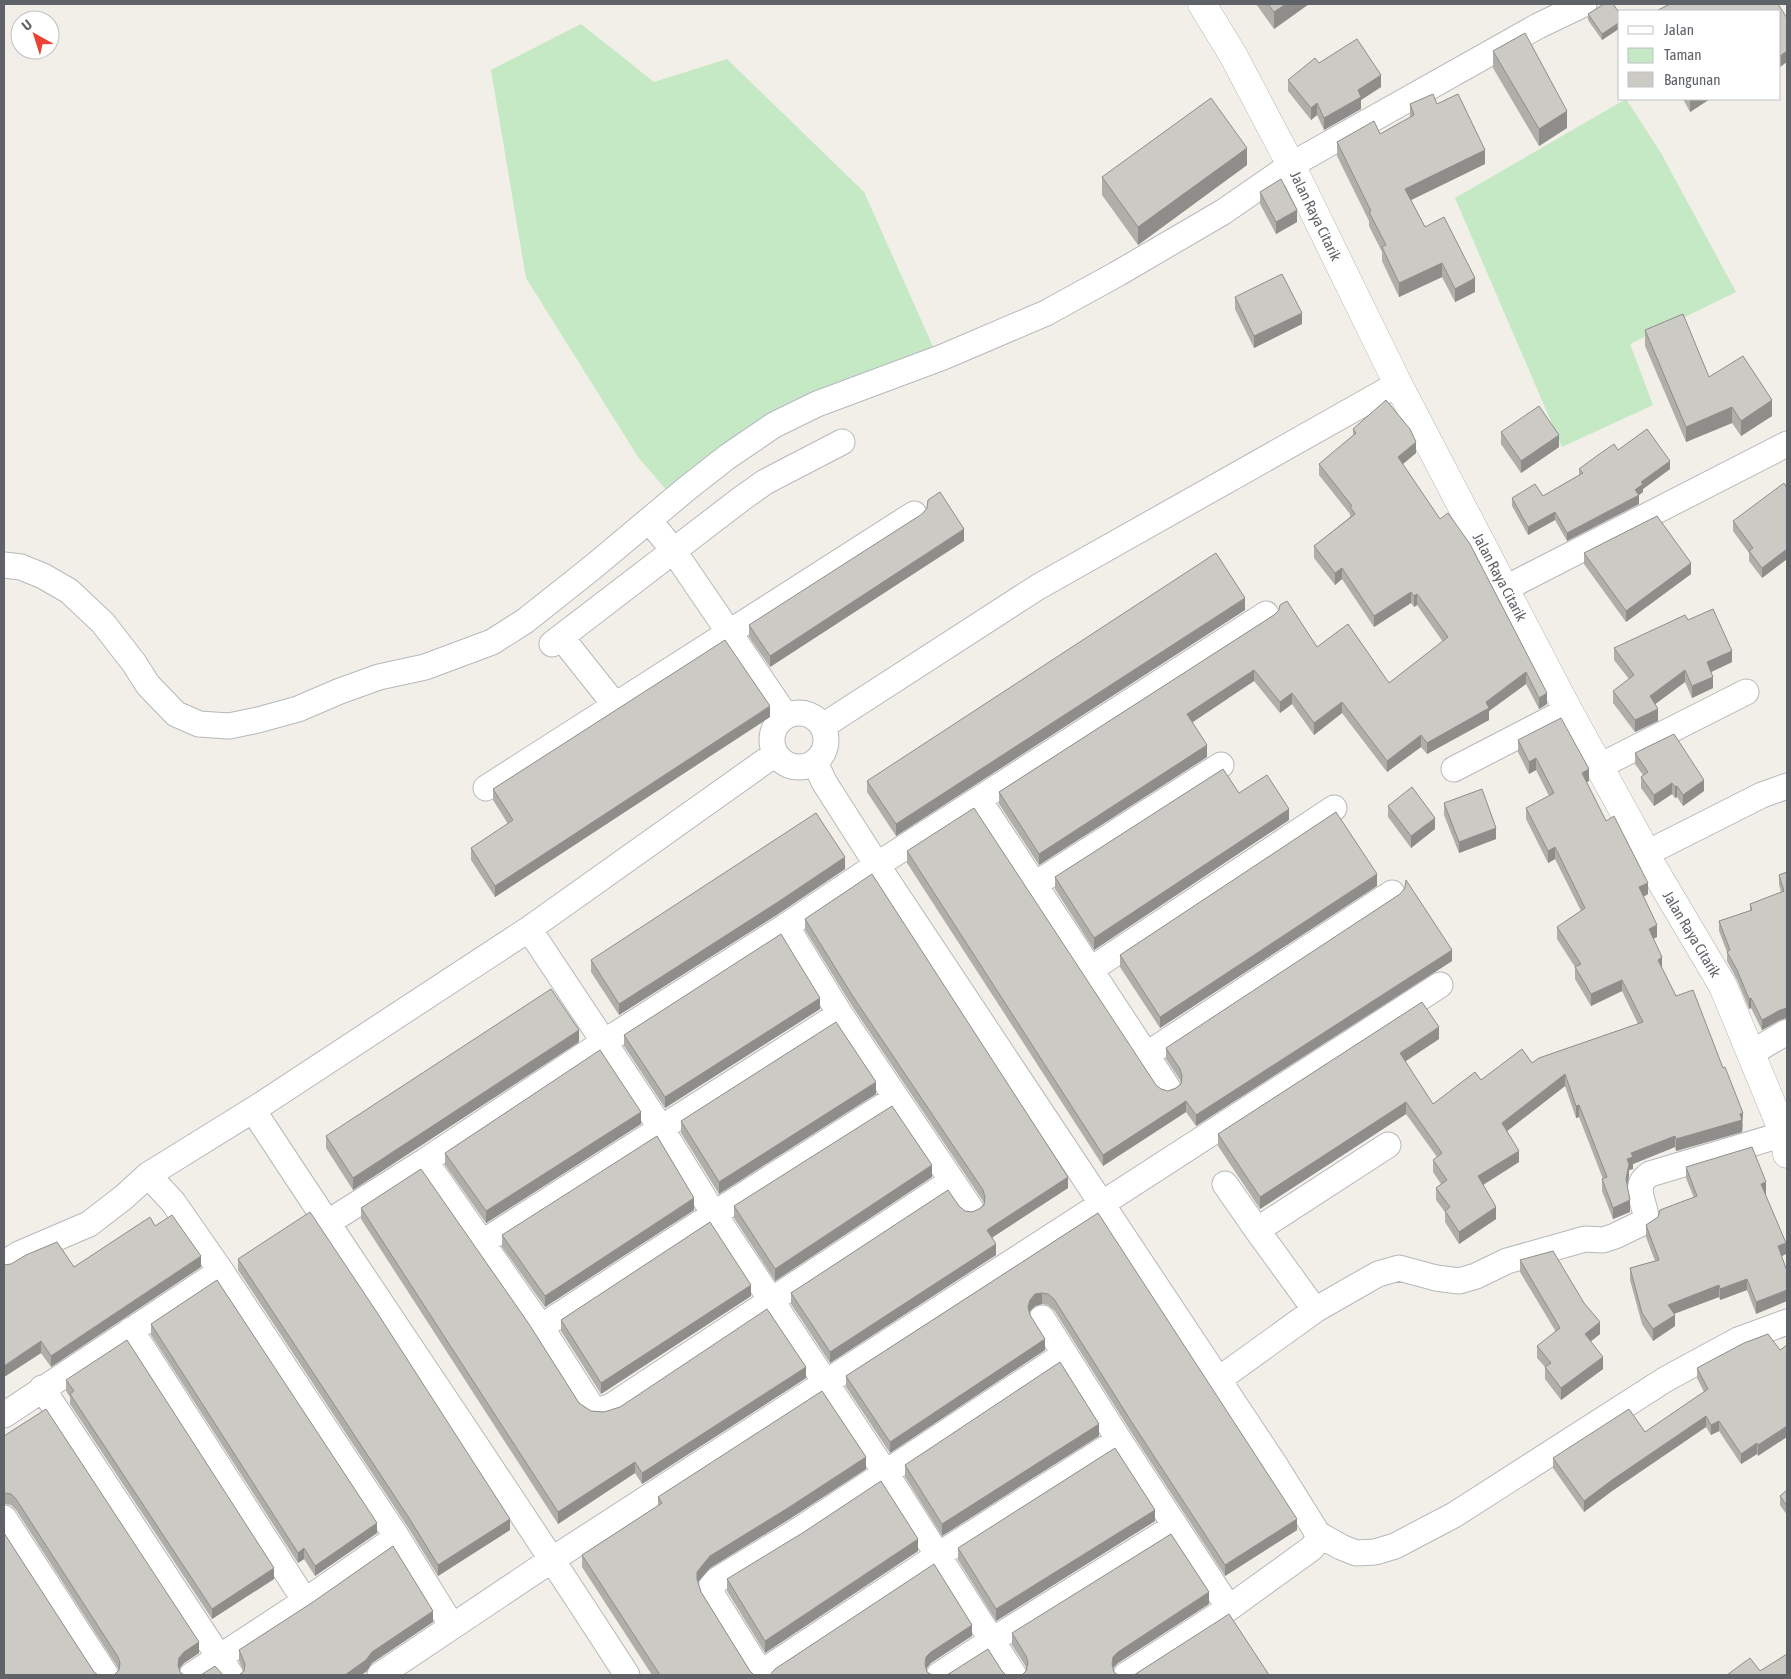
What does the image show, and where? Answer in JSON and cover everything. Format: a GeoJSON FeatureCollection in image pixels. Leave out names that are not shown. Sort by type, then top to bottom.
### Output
{"type":"FeatureCollection","features":[{"type":"Feature","properties":{"kind":"street","name":"Jalan Raya Citarik"},"geometry":{"type":"LineString","coordinates":[[1202,4],[1233,55],[1291,165],[1398,384],[1568,710],[1600,766],[1645,854],[1723,986],[1786,1144]]}},
{"type":"Feature","properties":{"kind":"street"},"geometry":{"type":"LineString","coordinates":[[4,565],[21,568],[42,576],[69,591],[103,623],[134,662],[148,685],[176,714],[199,724],[229,726],[298,709],[379,677],[425,667],[492,642],[525,621],[594,567],[720,462],[774,426],[817,404],[943,357],[1046,313],[1215,217],[1291,165],[1538,26],[1584,4]]}},
{"type":"Feature","properties":{"kind":"street"},"geometry":{"type":"LineString","coordinates":[[823,726],[1038,587],[1398,384]]}},
{"type":"Feature","properties":{"kind":"street"},"geometry":{"type":"LineString","coordinates":[[615,705],[556,640],[713,519],[765,482],[842,442]]}},
{"type":"Feature","properties":{"kind":"street"},"geometry":{"type":"LineString","coordinates":[[1506,588],[1787,444]]}},
{"type":"Feature","properties":{"kind":"street"},"geometry":{"type":"LineString","coordinates":[[486,788],[914,514]]}},
{"type":"Feature","properties":{"kind":"street"},"geometry":{"type":"LineString","coordinates":[[649,520],[673,550],[786,716]]}},
{"type":"Feature","properties":{"kind":"street"},"geometry":{"type":"LineString","coordinates":[[327,1223],[1266,614]]}},
{"type":"Feature","properties":{"kind":"street"},"geometry":{"type":"LineString","coordinates":[[1600,766],[1746,692]]}},
{"type":"Feature","properties":{"kind":"street"},"geometry":{"type":"LineString","coordinates":[[1454,769],[1568,710]]}},
{"type":"Feature","properties":{"kind":"street"},"geometry":{"type":"LineString","coordinates":[[796,713],[806,714],[816,718],[823,726],[826,739],[824,752],[815,762],[806,767],[794,767],[783,763],[775,754],[772,745],[772,734],[786,716],[796,713]]}},
{"type":"Feature","properties":{"kind":"street"},"geometry":{"type":"LineString","coordinates":[[4,1263],[18,1254],[89,1224],[124,1197],[148,1175],[253,1110],[529,929],[775,754]]}},
{"type":"Feature","properties":{"kind":"street"},"geometry":{"type":"LineString","coordinates":[[815,762],[824,782],[878,865],[1277,1468],[1318,1534],[1356,1553],[1374,1552],[1395,1546],[1454,1515],[1666,1379],[1738,1340],[1787,1322]]}},
{"type":"Feature","properties":{"kind":"street"},"geometry":{"type":"LineString","coordinates":[[1034,886],[1221,766]]}},
{"type":"Feature","properties":{"kind":"street"},"geometry":{"type":"LineString","coordinates":[[1645,854],[1762,795],[1787,786]]}},
{"type":"Feature","properties":{"kind":"street"},"geometry":{"type":"LineString","coordinates":[[979,800],[1168,1088]]}},
{"type":"Feature","properties":{"kind":"street"},"geometry":{"type":"LineString","coordinates":[[1090,970],[1334,808]]}},
{"type":"Feature","properties":{"kind":"street"},"geometry":{"type":"LineString","coordinates":[[1146,1055],[1392,893]]}},
{"type":"Feature","properties":{"kind":"street"},"geometry":{"type":"LineString","coordinates":[[786,926],[840,1014],[971,1209]]}},
{"type":"Feature","properties":{"kind":"street"},"geometry":{"type":"LineString","coordinates":[[529,929],[661,1128],[714,1214],[885,1472],[1014,1675]]}},
{"type":"Feature","properties":{"kind":"street"},"geometry":{"type":"LineString","coordinates":[[380,1675],[553,1559],[1440,985]]}},
{"type":"Feature","properties":{"kind":"street"},"geometry":{"type":"LineString","coordinates":[[483,1242],[840,1014]]}},
{"type":"Feature","properties":{"kind":"street"},"geometry":{"type":"LineString","coordinates":[[1750,1052],[1787,1032]]}},
{"type":"Feature","properties":{"kind":"street"},"geometry":{"type":"LineString","coordinates":[[541,1327],[896,1098]]}},
{"type":"Feature","properties":{"kind":"street"},"geometry":{"type":"LineString","coordinates":[[253,1110],[553,1559],[627,1675]]}},
{"type":"Feature","properties":{"kind":"street"},"geometry":{"type":"LineString","coordinates":[[1218,1380],[1315,1310],[1378,1274],[1399,1268],[1436,1278],[1459,1281],[1524,1256],[1585,1239],[1603,1240],[1646,1221],[1640,1184],[1650,1174],[1786,1144]]}},
{"type":"Feature","properties":{"kind":"street"},"geometry":{"type":"LineString","coordinates":[[1257,1230],[1388,1145]]}},
{"type":"Feature","properties":{"kind":"street"},"geometry":{"type":"LineString","coordinates":[[425,1161],[541,1327],[591,1406],[606,1409],[952,1181]]}},
{"type":"Feature","properties":{"kind":"street"},"geometry":{"type":"LineString","coordinates":[[148,1175],[173,1202],[222,1271],[397,1537],[452,1626]]}},
{"type":"Feature","properties":{"kind":"street"},"geometry":{"type":"LineString","coordinates":[[1225,1184],[1315,1310]]}},
{"type":"Feature","properties":{"kind":"street"},"geometry":{"type":"LineString","coordinates":[[4,1414],[222,1271]]}},
{"type":"Feature","properties":{"kind":"street"},"geometry":{"type":"LineString","coordinates":[[1042,1318],[1229,1608]]}},
{"type":"Feature","properties":{"kind":"street"},"geometry":{"type":"LineString","coordinates":[[131,1330],[305,1601]]}},
{"type":"Feature","properties":{"kind":"street"},"geometry":{"type":"LineString","coordinates":[[1065,1354],[796,1532],[717,1580],[712,1587],[713,1596],[761,1674],[937,1556],[1119,1440]]}},
{"type":"Feature","properties":{"kind":"street"},"geometry":{"type":"LineString","coordinates":[[42,1388],[225,1666]]}},
{"type":"Feature","properties":{"kind":"street"},"geometry":{"type":"LineString","coordinates":[[4,1518],[106,1675]]}},
{"type":"Feature","properties":{"kind":"street"},"geometry":{"type":"LineString","coordinates":[[939,1675],[991,1640],[1175,1526]]}},
{"type":"Feature","properties":{"kind":"street"},"geometry":{"type":"LineString","coordinates":[[1126,1675],[1229,1608],[1312,1548],[1318,1534]]}},
{"type":"Feature","properties":{"kind":"street"},"geometry":{"type":"LineString","coordinates":[[192,1675],[225,1666],[305,1601],[397,1537]]}},
{"type":"Feature","properties":{"kind":"green space"},"geometry":{"type":"Polygon","coordinates":[[[581,24],[654,82],[727,59],[864,192],[943,369],[769,436],[668,492],[638,457],[526,278],[491,70],[581,24]]]}},
{"type":"Feature","properties":{"kind":"green space"},"geometry":{"type":"Polygon","coordinates":[[[1627,100],[1661,153],[1736,292],[1630,344],[1653,405],[1562,447],[1455,198],[1627,100]]]}},
{"type":"Feature","properties":{"kind":"building"},"geometry":{"type":"Polygon","coordinates":[[[1268,4],[1286,4],[1274,12],[1268,4]]]}},
{"type":"Feature","properties":{"kind":"building"},"geometry":{"type":"Polygon","coordinates":[[[1604,4],[1613,4],[1618,11],[1618,23],[1602,34],[1588,14],[1604,4]]]}},
{"type":"Feature","properties":{"kind":"building"},"geometry":{"type":"Polygon","coordinates":[[[1670,4],[1778,4],[1787,18],[1787,51],[1781,55],[1781,10],[1658,10],[1670,4]]]}},
{"type":"Feature","properties":{"kind":"building"},"geometry":{"type":"Polygon","coordinates":[[[1525,33],[1567,111],[1539,129],[1493,51],[1525,33]]]}},
{"type":"Feature","properties":{"kind":"building"},"geometry":{"type":"Polygon","coordinates":[[[1357,39],[1381,75],[1358,90],[1361,97],[1324,118],[1317,103],[1311,108],[1288,80],[1315,58],[1319,63],[1357,39]]]}},
{"type":"Feature","properties":{"kind":"building"},"geometry":{"type":"Polygon","coordinates":[[[1433,94],[1437,104],[1458,94],[1485,150],[1405,189],[1425,227],[1444,217],[1475,278],[1455,289],[1442,263],[1399,283],[1382,247],[1386,245],[1337,142],[1374,121],[1380,134],[1414,115],[1410,104],[1433,94]]]}},
{"type":"Feature","properties":{"kind":"building"},"geometry":{"type":"Polygon","coordinates":[[[1211,98],[1247,148],[1138,227],[1102,177],[1211,98]]]}},
{"type":"Feature","properties":{"kind":"building"},"geometry":{"type":"Polygon","coordinates":[[[1281,179],[1297,210],[1276,222],[1260,192],[1281,179]]]}},
{"type":"Feature","properties":{"kind":"building"},"geometry":{"type":"Polygon","coordinates":[[[1282,274],[1302,313],[1254,336],[1235,297],[1282,274]]]}},
{"type":"Feature","properties":{"kind":"building"},"geometry":{"type":"Polygon","coordinates":[[[1683,314],[1709,377],[1743,356],[1772,400],[1741,421],[1732,407],[1686,427],[1645,330],[1683,314]]]}},
{"type":"Feature","properties":{"kind":"building"},"geometry":{"type":"Polygon","coordinates":[[[1386,400],[1410,429],[1416,442],[1398,457],[1440,519],[1448,513],[1470,544],[1547,693],[1539,698],[1526,672],[1486,702],[1489,708],[1427,743],[1421,735],[1387,761],[1342,702],[1314,723],[1292,693],[1280,702],[1254,670],[1187,714],[1207,745],[1039,854],[999,792],[1274,615],[1279,610],[1280,605],[1287,601],[1317,647],[1348,624],[1389,683],[1448,637],[1417,594],[1414,596],[1411,592],[1374,616],[1342,568],[1335,573],[1314,546],[1355,514],[1350,507],[1352,506],[1319,464],[1356,433],[1353,429],[1386,400]]]}},
{"type":"Feature","properties":{"kind":"building"},"geometry":{"type":"Polygon","coordinates":[[[1539,406],[1559,435],[1521,461],[1501,432],[1539,406]]]}},
{"type":"Feature","properties":{"kind":"building"},"geometry":{"type":"Polygon","coordinates":[[[1647,429],[1670,461],[1641,482],[1643,484],[1635,490],[1639,495],[1567,533],[1555,512],[1528,527],[1512,498],[1535,484],[1543,496],[1583,473],[1579,469],[1614,444],[1618,450],[1647,429]]]}},
{"type":"Feature","properties":{"kind":"building"},"geometry":{"type":"Polygon","coordinates":[[[1784,483],[1787,488],[1787,549],[1762,568],[1749,551],[1753,548],[1733,521],[1784,483]]]}},
{"type":"Feature","properties":{"kind":"building"},"geometry":{"type":"Polygon","coordinates":[[[940,492],[964,529],[770,656],[749,625],[922,514],[927,508],[928,500],[940,492]]]}},
{"type":"Feature","properties":{"kind":"building"},"geometry":{"type":"Polygon","coordinates":[[[1657,516],[1691,563],[1626,611],[1584,553],[1657,516]]]}},
{"type":"Feature","properties":{"kind":"building"},"geometry":{"type":"Polygon","coordinates":[[[1216,553],[1245,598],[896,824],[867,781],[1216,553]]]}},
{"type":"Feature","properties":{"kind":"building"},"geometry":{"type":"Polygon","coordinates":[[[1713,609],[1732,651],[1707,662],[1713,677],[1692,686],[1685,670],[1650,696],[1658,709],[1635,720],[1613,691],[1634,675],[1614,648],[1685,615],[1688,620],[1713,609]]]}},
{"type":"Feature","properties":{"kind":"building"},"geometry":{"type":"Polygon","coordinates":[[[725,640],[770,706],[495,886],[471,848],[513,820],[493,789],[725,640]]]}},
{"type":"Feature","properties":{"kind":"building"},"geometry":{"type":"Polygon","coordinates":[[[1561,718],[1589,769],[1582,773],[1606,821],[1614,816],[1648,883],[1639,887],[1657,925],[1649,929],[1662,957],[1658,960],[1676,996],[1693,990],[1723,1068],[1725,1067],[1743,1113],[1740,1114],[1742,1120],[1676,1139],[1675,1136],[1631,1153],[1633,1157],[1627,1159],[1629,1164],[1626,1179],[1630,1200],[1613,1208],[1602,1179],[1607,1177],[1579,1105],[1576,1106],[1565,1074],[1502,1123],[1519,1151],[1478,1176],[1496,1207],[1459,1232],[1445,1211],[1450,1207],[1436,1188],[1447,1180],[1433,1160],[1442,1153],[1406,1102],[1260,1197],[1218,1134],[1422,1002],[1439,1027],[1400,1053],[1433,1104],[1475,1072],[1481,1080],[1522,1049],[1532,1063],[1539,1058],[1643,1022],[1622,980],[1591,994],[1575,967],[1581,964],[1557,927],[1585,908],[1555,847],[1548,851],[1526,808],[1554,793],[1536,758],[1529,762],[1518,740],[1561,718]]]}},
{"type":"Feature","properties":{"kind":"building"},"geometry":{"type":"Polygon","coordinates":[[[1674,734],[1704,780],[1683,795],[1677,786],[1675,787],[1672,783],[1654,795],[1641,777],[1648,772],[1635,753],[1674,734]]]}},
{"type":"Feature","properties":{"kind":"building"},"geometry":{"type":"Polygon","coordinates":[[[1223,769],[1239,793],[1267,775],[1289,809],[1094,938],[1055,877],[1223,769]]]}},
{"type":"Feature","properties":{"kind":"building"},"geometry":{"type":"Polygon","coordinates":[[[1412,787],[1435,818],[1411,836],[1388,806],[1412,787]]]}},
{"type":"Feature","properties":{"kind":"building"},"geometry":{"type":"Polygon","coordinates":[[[1482,789],[1496,828],[1459,842],[1444,803],[1482,789]]]}},
{"type":"Feature","properties":{"kind":"building"},"geometry":{"type":"Polygon","coordinates":[[[974,808],[1156,1085],[1161,1089],[1168,1091],[1176,1088],[1181,1084],[1182,1076],[1180,1069],[1166,1048],[1400,894],[1405,888],[1406,880],[1452,950],[1196,1115],[1186,1101],[1103,1155],[907,851],[974,808]]]}},
{"type":"Feature","properties":{"kind":"building"},"geometry":{"type":"Polygon","coordinates":[[[1336,812],[1377,874],[1160,1017],[1120,955],[1336,812]]]}},
{"type":"Feature","properties":{"kind":"building"},"geometry":{"type":"Polygon","coordinates":[[[816,813],[845,857],[619,1004],[591,960],[816,813]]]}},
{"type":"Feature","properties":{"kind":"building"},"geometry":{"type":"Polygon","coordinates":[[[1787,872],[1787,1008],[1762,1020],[1751,998],[1749,999],[1727,952],[1730,950],[1719,921],[1752,910],[1750,904],[1784,891],[1779,875],[1787,872]]]}},
{"type":"Feature","properties":{"kind":"building"},"geometry":{"type":"Polygon","coordinates":[[[872,874],[1068,1177],[987,1230],[996,1244],[830,1352],[791,1293],[948,1190],[959,1206],[965,1211],[972,1212],[979,1209],[984,1205],[985,1197],[983,1190],[852,995],[805,919],[872,874]]]}},
{"type":"Feature","properties":{"kind":"building"},"geometry":{"type":"Polygon","coordinates":[[[781,934],[820,998],[665,1097],[624,1035],[781,934]]]}},
{"type":"Feature","properties":{"kind":"building"},"geometry":{"type":"Polygon","coordinates":[[[551,989],[579,1030],[353,1178],[326,1136],[551,989]]]}},
{"type":"Feature","properties":{"kind":"building"},"geometry":{"type":"Polygon","coordinates":[[[836,1022],[876,1082],[719,1182],[681,1121],[836,1022]]]}},
{"type":"Feature","properties":{"kind":"building"},"geometry":{"type":"Polygon","coordinates":[[[600,1050],[641,1112],[486,1211],[445,1153],[600,1050]]]}},
{"type":"Feature","properties":{"kind":"building"},"geometry":{"type":"Polygon","coordinates":[[[892,1106],[932,1165],[775,1269],[734,1206],[892,1106]]]}},
{"type":"Feature","properties":{"kind":"building"},"geometry":{"type":"Polygon","coordinates":[[[657,1136],[694,1198],[545,1296],[502,1235],[657,1136]]]}},
{"type":"Feature","properties":{"kind":"building"},"geometry":{"type":"Polygon","coordinates":[[[1752,1147],[1766,1182],[1761,1184],[1786,1243],[1778,1246],[1787,1271],[1787,1290],[1756,1302],[1747,1279],[1720,1289],[1719,1285],[1668,1305],[1675,1315],[1653,1329],[1642,1313],[1630,1268],[1659,1260],[1646,1225],[1658,1217],[1660,1210],[1697,1196],[1686,1167],[1752,1147]]]}},
{"type":"Feature","properties":{"kind":"building"},"geometry":{"type":"Polygon","coordinates":[[[421,1169],[529,1324],[579,1403],[591,1411],[604,1412],[620,1407],[767,1309],[806,1367],[642,1473],[635,1462],[558,1512],[361,1208],[421,1169]]]}},
{"type":"Feature","properties":{"kind":"building"},"geometry":{"type":"Polygon","coordinates":[[[310,1212],[510,1519],[438,1565],[238,1259],[310,1212]]]}},
{"type":"Feature","properties":{"kind":"building"},"geometry":{"type":"Polygon","coordinates":[[[1098,1213],[1297,1519],[1225,1565],[1054,1299],[1048,1294],[1035,1294],[1030,1300],[1028,1307],[1030,1315],[1045,1339],[890,1442],[846,1376],[1098,1213]]]}},
{"type":"Feature","properties":{"kind":"building"},"geometry":{"type":"Polygon","coordinates":[[[172,1215],[201,1256],[51,1356],[41,1341],[4,1366],[4,1265],[11,1264],[26,1255],[57,1242],[74,1267],[150,1217],[155,1226],[172,1215]]]}},
{"type":"Feature","properties":{"kind":"building"},"geometry":{"type":"Polygon","coordinates":[[[710,1222],[751,1285],[601,1383],[561,1320],[710,1222]]]}},
{"type":"Feature","properties":{"kind":"building"},"geometry":{"type":"Polygon","coordinates":[[[1553,1251],[1584,1303],[1600,1322],[1585,1334],[1603,1357],[1561,1388],[1545,1367],[1551,1363],[1537,1346],[1560,1328],[1520,1260],[1553,1251]]]}},
{"type":"Feature","properties":{"kind":"building"},"geometry":{"type":"Polygon","coordinates":[[[217,1280],[377,1523],[315,1566],[304,1548],[298,1553],[151,1324],[217,1280]]]}},
{"type":"Feature","properties":{"kind":"building"},"geometry":{"type":"Polygon","coordinates":[[[1768,1334],[1780,1350],[1787,1345],[1787,1426],[1741,1454],[1719,1421],[1711,1425],[1706,1416],[1584,1501],[1553,1458],[1629,1409],[1645,1432],[1708,1389],[1697,1368],[1744,1343],[1768,1334]]]}},
{"type":"Feature","properties":{"kind":"building"},"geometry":{"type":"Polygon","coordinates":[[[127,1340],[274,1568],[212,1609],[70,1394],[74,1391],[66,1380],[127,1340]]]}},
{"type":"Feature","properties":{"kind":"building"},"geometry":{"type":"Polygon","coordinates":[[[1060,1362],[1099,1424],[942,1524],[905,1465],[1060,1362]]]}},
{"type":"Feature","properties":{"kind":"building"},"geometry":{"type":"Polygon","coordinates":[[[822,1391],[866,1457],[710,1556],[697,1572],[701,1592],[754,1675],[660,1675],[582,1555],[662,1503],[658,1497],[822,1391]]]}},
{"type":"Feature","properties":{"kind":"building"},"geometry":{"type":"Polygon","coordinates":[[[46,1409],[199,1642],[184,1652],[179,1658],[180,1672],[184,1675],[114,1675],[119,1670],[120,1663],[118,1657],[16,1499],[11,1494],[4,1493],[4,1436],[46,1409]]]}},
{"type":"Feature","properties":{"kind":"building"},"geometry":{"type":"Polygon","coordinates":[[[1115,1448],[1155,1510],[996,1609],[958,1548],[1115,1448]]]}},
{"type":"Feature","properties":{"kind":"building"},"geometry":{"type":"Polygon","coordinates":[[[881,1481],[918,1539],[765,1641],[727,1579],[804,1532],[881,1481]]]}},
{"type":"Feature","properties":{"kind":"building"},"geometry":{"type":"Polygon","coordinates":[[[1787,1490],[1787,1506],[1780,1496],[1787,1490]]]}},
{"type":"Feature","properties":{"kind":"building"},"geometry":{"type":"Polygon","coordinates":[[[4,1533],[94,1672],[98,1675],[4,1675],[4,1533]]]}},
{"type":"Feature","properties":{"kind":"building"},"geometry":{"type":"Polygon","coordinates":[[[1171,1534],[1209,1592],[1118,1652],[1113,1657],[1112,1664],[1114,1672],[1118,1675],[1022,1675],[1026,1671],[1028,1662],[1012,1633],[1171,1534]]]}},
{"type":"Feature","properties":{"kind":"building"},"geometry":{"type":"Polygon","coordinates":[[[393,1546],[433,1611],[372,1652],[366,1660],[345,1675],[239,1675],[244,1671],[245,1664],[239,1650],[313,1602],[393,1546]]]}},
{"type":"Feature","properties":{"kind":"building"},"geometry":{"type":"Polygon","coordinates":[[[934,1564],[972,1625],[926,1657],[927,1672],[932,1675],[770,1675],[775,1669],[934,1564]]]}},
{"type":"Feature","properties":{"kind":"building"},"geometry":{"type":"Polygon","coordinates":[[[1229,1614],[1269,1675],[1134,1675],[1229,1614]]]}},
{"type":"Feature","properties":{"kind":"building"},"geometry":{"type":"Polygon","coordinates":[[[988,1649],[1006,1675],[947,1675],[988,1649]]]}},
{"type":"Feature","properties":{"kind":"building"},"geometry":{"type":"Polygon","coordinates":[[[1787,1654],[1787,1675],[1727,1675],[1750,1658],[1760,1671],[1787,1654]]]}},
{"type":"Feature","properties":{"kind":"building"},"geometry":{"type":"Polygon","coordinates":[[[215,1666],[223,1675],[201,1675],[215,1666]]]}}]}
